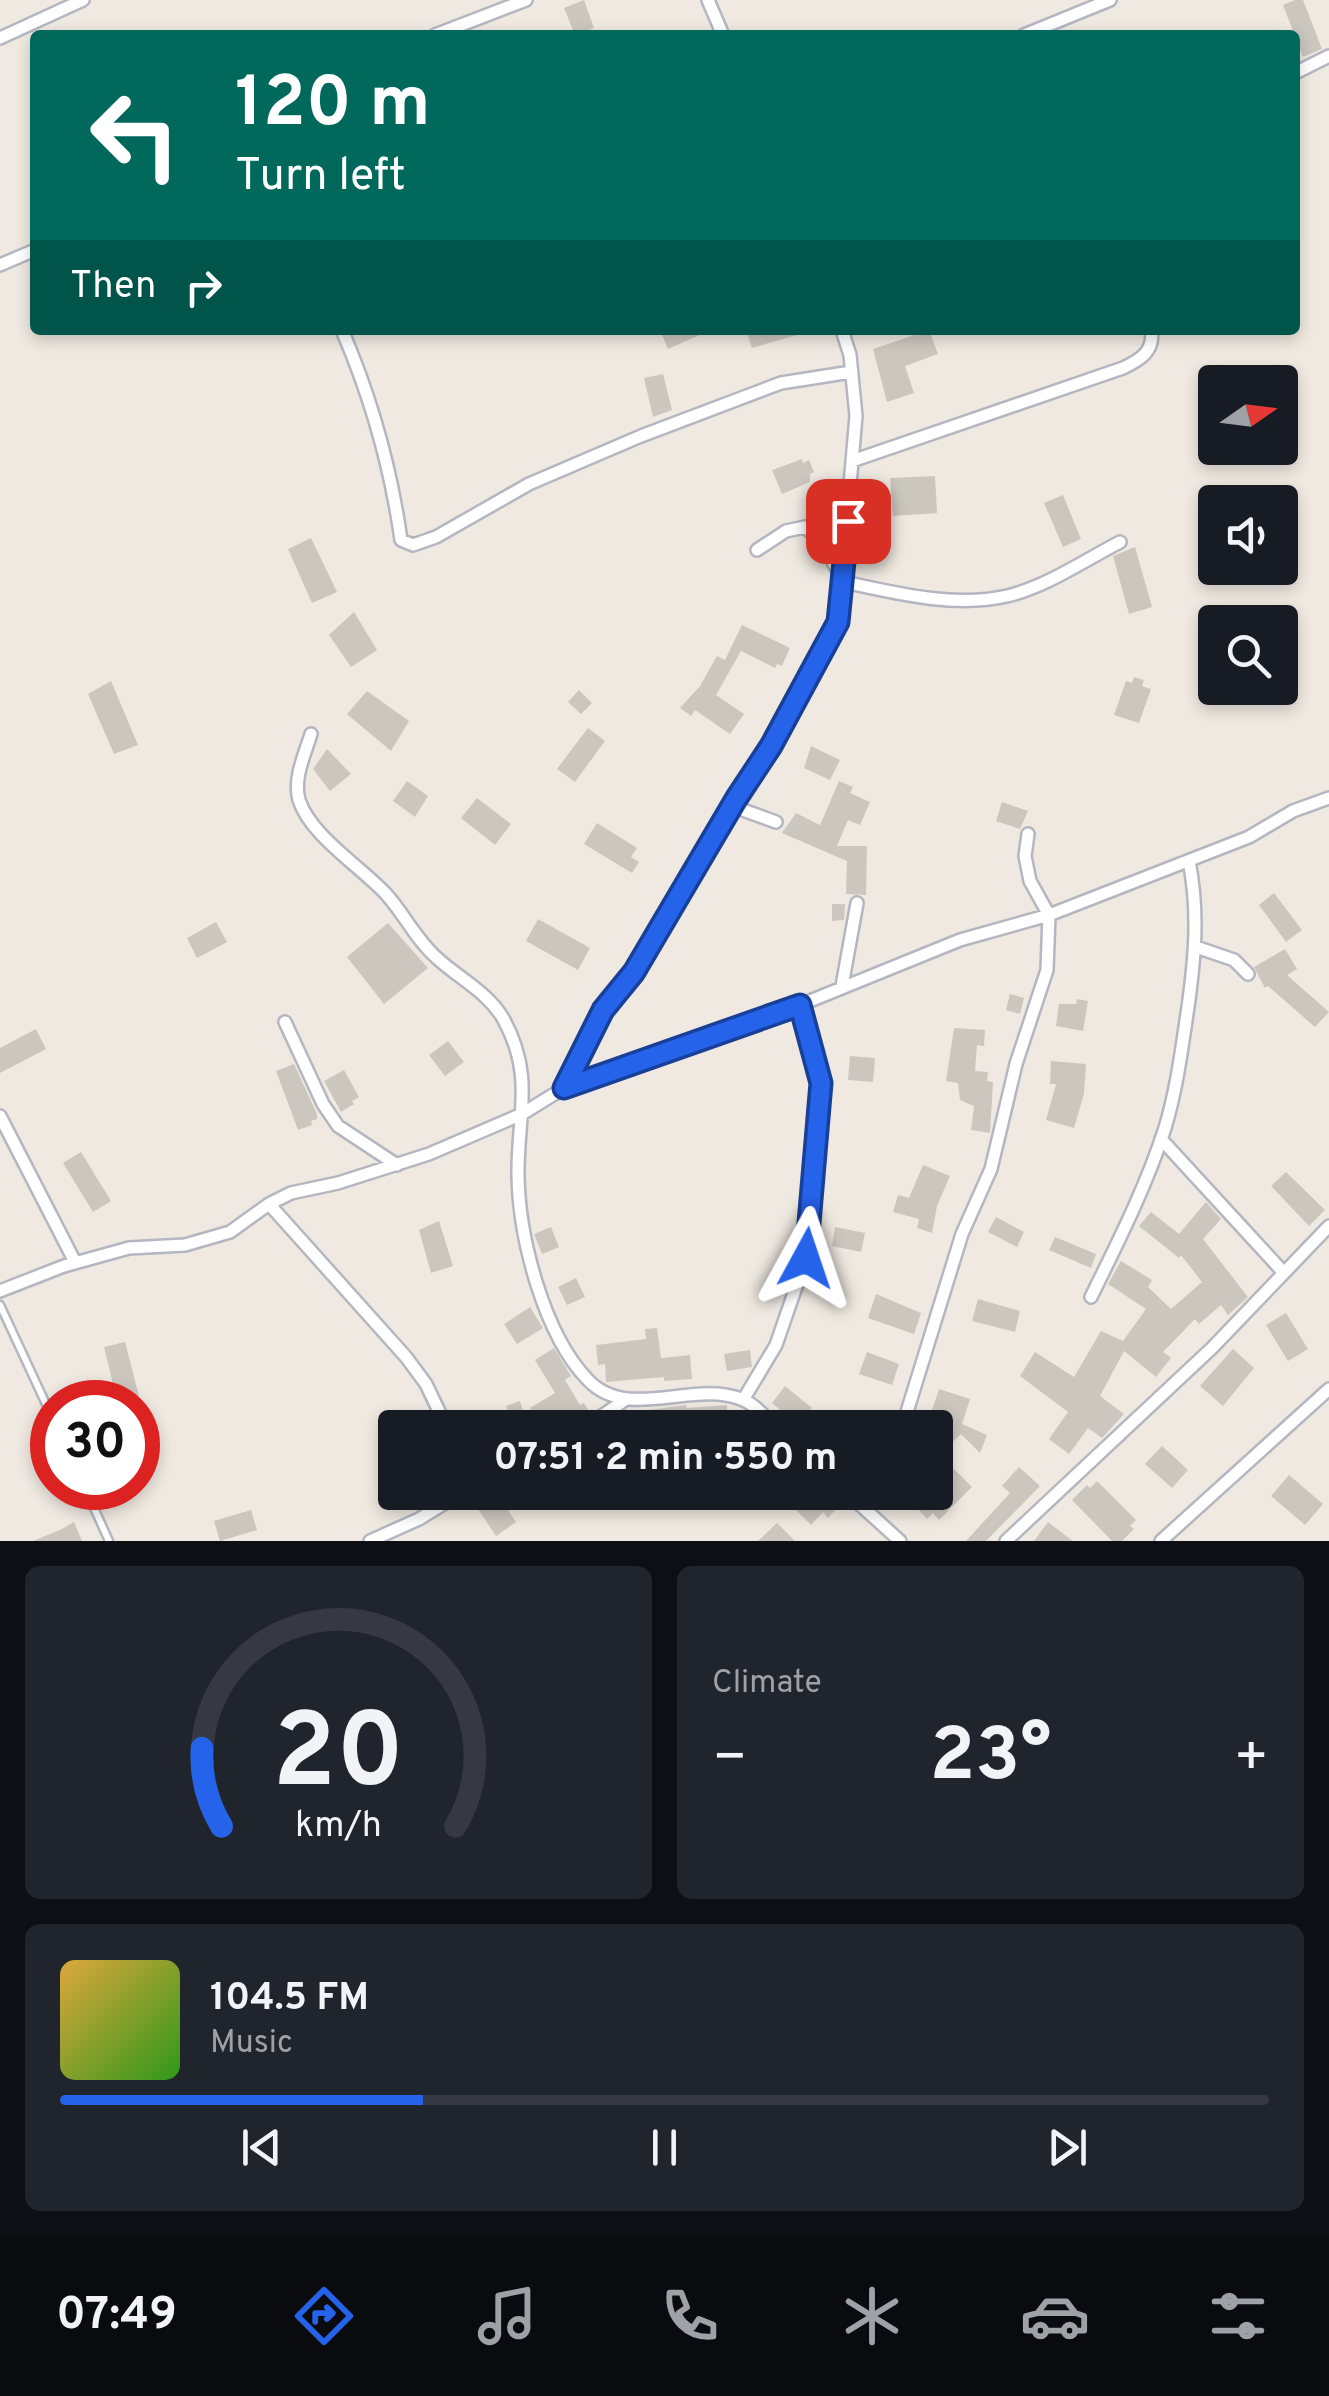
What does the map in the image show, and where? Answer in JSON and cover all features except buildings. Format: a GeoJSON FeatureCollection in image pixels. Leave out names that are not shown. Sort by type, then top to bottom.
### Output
{"type":"FeatureCollection","features":[{"type":"Feature","properties":{"kind":"street"},"geometry":{"type":"LineString","coordinates":[[0,38],[83,0]]}},
{"type":"Feature","properties":{"kind":"street"},"geometry":{"type":"LineString","coordinates":[[448,30],[526,0]]}},
{"type":"Feature","properties":{"kind":"street"},"geometry":{"type":"LineString","coordinates":[[708,0],[721,30]]}},
{"type":"Feature","properties":{"kind":"street"},"geometry":{"type":"LineString","coordinates":[[1036,30],[1110,0]]}},
{"type":"Feature","properties":{"kind":"street"},"geometry":{"type":"LineString","coordinates":[[1300,70],[1329,56]]}},
{"type":"Feature","properties":{"kind":"street"},"geometry":{"type":"LineString","coordinates":[[0,264],[30,252]]}},
{"type":"Feature","properties":{"kind":"street"},"geometry":{"type":"LineString","coordinates":[[344,335],[358,370],[401,540],[412,545],[436,537],[529,484],[641,436],[781,383],[852,372]]}},
{"type":"Feature","properties":{"kind":"street"},"geometry":{"type":"LineString","coordinates":[[564,1088],[603,1010],[634,972],[771,746],[838,622],[856,416],[843,335]]}},
{"type":"Feature","properties":{"kind":"street"},"geometry":{"type":"LineString","coordinates":[[852,460],[1123,368],[1142,359],[1152,335]]}},
{"type":"Feature","properties":{"kind":"street"},"geometry":{"type":"LineString","coordinates":[[757,550],[786,531],[805,527],[822,542],[844,582]]}},
{"type":"Feature","properties":{"kind":"street"},"geometry":{"type":"LineString","coordinates":[[844,582],[948,599],[1007,596],[1120,542]]}},
{"type":"Feature","properties":{"kind":"street"},"geometry":{"type":"LineString","coordinates":[[311,734],[298,776],[298,797],[304,810],[321,833],[387,896],[418,939],[502,1015],[524,1073],[520,1204],[534,1274],[567,1353],[602,1392],[625,1400],[722,1394],[743,1400],[755,1410]]}},
{"type":"Feature","properties":{"kind":"street"},"geometry":{"type":"LineString","coordinates":[[0,1291],[76,1262],[129,1248],[198,1243],[230,1232],[291,1193],[397,1165],[522,1114],[564,1088],[800,1005],[960,940],[1049,914],[1189,862],[1329,798]]}},
{"type":"Feature","properties":{"kind":"street"},"geometry":{"type":"LineString","coordinates":[[732,806],[776,822]]}},
{"type":"Feature","properties":{"kind":"street"},"geometry":{"type":"LineString","coordinates":[[908,1410],[962,1234],[992,1168],[1016,1064],[1047,970],[1049,914],[1030,881],[1025,856],[1028,834]]}},
{"type":"Feature","properties":{"kind":"street"},"geometry":{"type":"LineString","coordinates":[[1090,1297],[1136,1204],[1161,1139],[1180,1067],[1196,948],[1195,889],[1189,862]]}},
{"type":"Feature","properties":{"kind":"street"},"geometry":{"type":"LineString","coordinates":[[842,986],[857,903]]}},
{"type":"Feature","properties":{"kind":"street"},"geometry":{"type":"LineString","coordinates":[[1196,948],[1234,960],[1248,974]]}},
{"type":"Feature","properties":{"kind":"street"},"geometry":{"type":"LineString","coordinates":[[743,1400],[776,1345],[806,1258],[821,1083],[800,1005]]}},
{"type":"Feature","properties":{"kind":"street"},"geometry":{"type":"LineString","coordinates":[[285,1022],[323,1104],[338,1126],[397,1165]]}},
{"type":"Feature","properties":{"kind":"street"},"geometry":{"type":"LineString","coordinates":[[0,1116],[76,1262]]}},
{"type":"Feature","properties":{"kind":"street"},"geometry":{"type":"LineString","coordinates":[[1161,1139],[1284,1272]]}},
{"type":"Feature","properties":{"kind":"street"},"geometry":{"type":"LineString","coordinates":[[269,1204],[406,1358],[439,1410]]}},
{"type":"Feature","properties":{"kind":"street"},"geometry":{"type":"LineString","coordinates":[[1006,1541],[1212,1348],[1329,1226]]}},
{"type":"Feature","properties":{"kind":"street"},"geometry":{"type":"LineString","coordinates":[[1161,1541],[1329,1389]]}},
{"type":"Feature","properties":{"kind":"street"},"geometry":{"type":"LineString","coordinates":[[610,1410],[625,1400]]}},
{"type":"Feature","properties":{"kind":"street"},"geometry":{"type":"LineString","coordinates":[[370,1541],[435,1510]]}},
{"type":"Feature","properties":{"kind":"street"},"geometry":{"type":"LineString","coordinates":[[868,1510],[900,1541]]}},
{"type":"Feature","properties":{"kind":"lane"},"geometry":{"type":"LineString","coordinates":[[0,1306],[35,1380]]}},
{"type":"Feature","properties":{"kind":"lane"},"geometry":{"type":"LineString","coordinates":[[95,1510],[109,1541]]}},
{"type":"Feature","properties":{"kind":"route"},"geometry":{"type":"LineString","coordinates":[[806,1258],[821,1083],[800,1005],[564,1088],[603,1010],[634,972],[771,746],[838,622],[848,521]]}}]}
